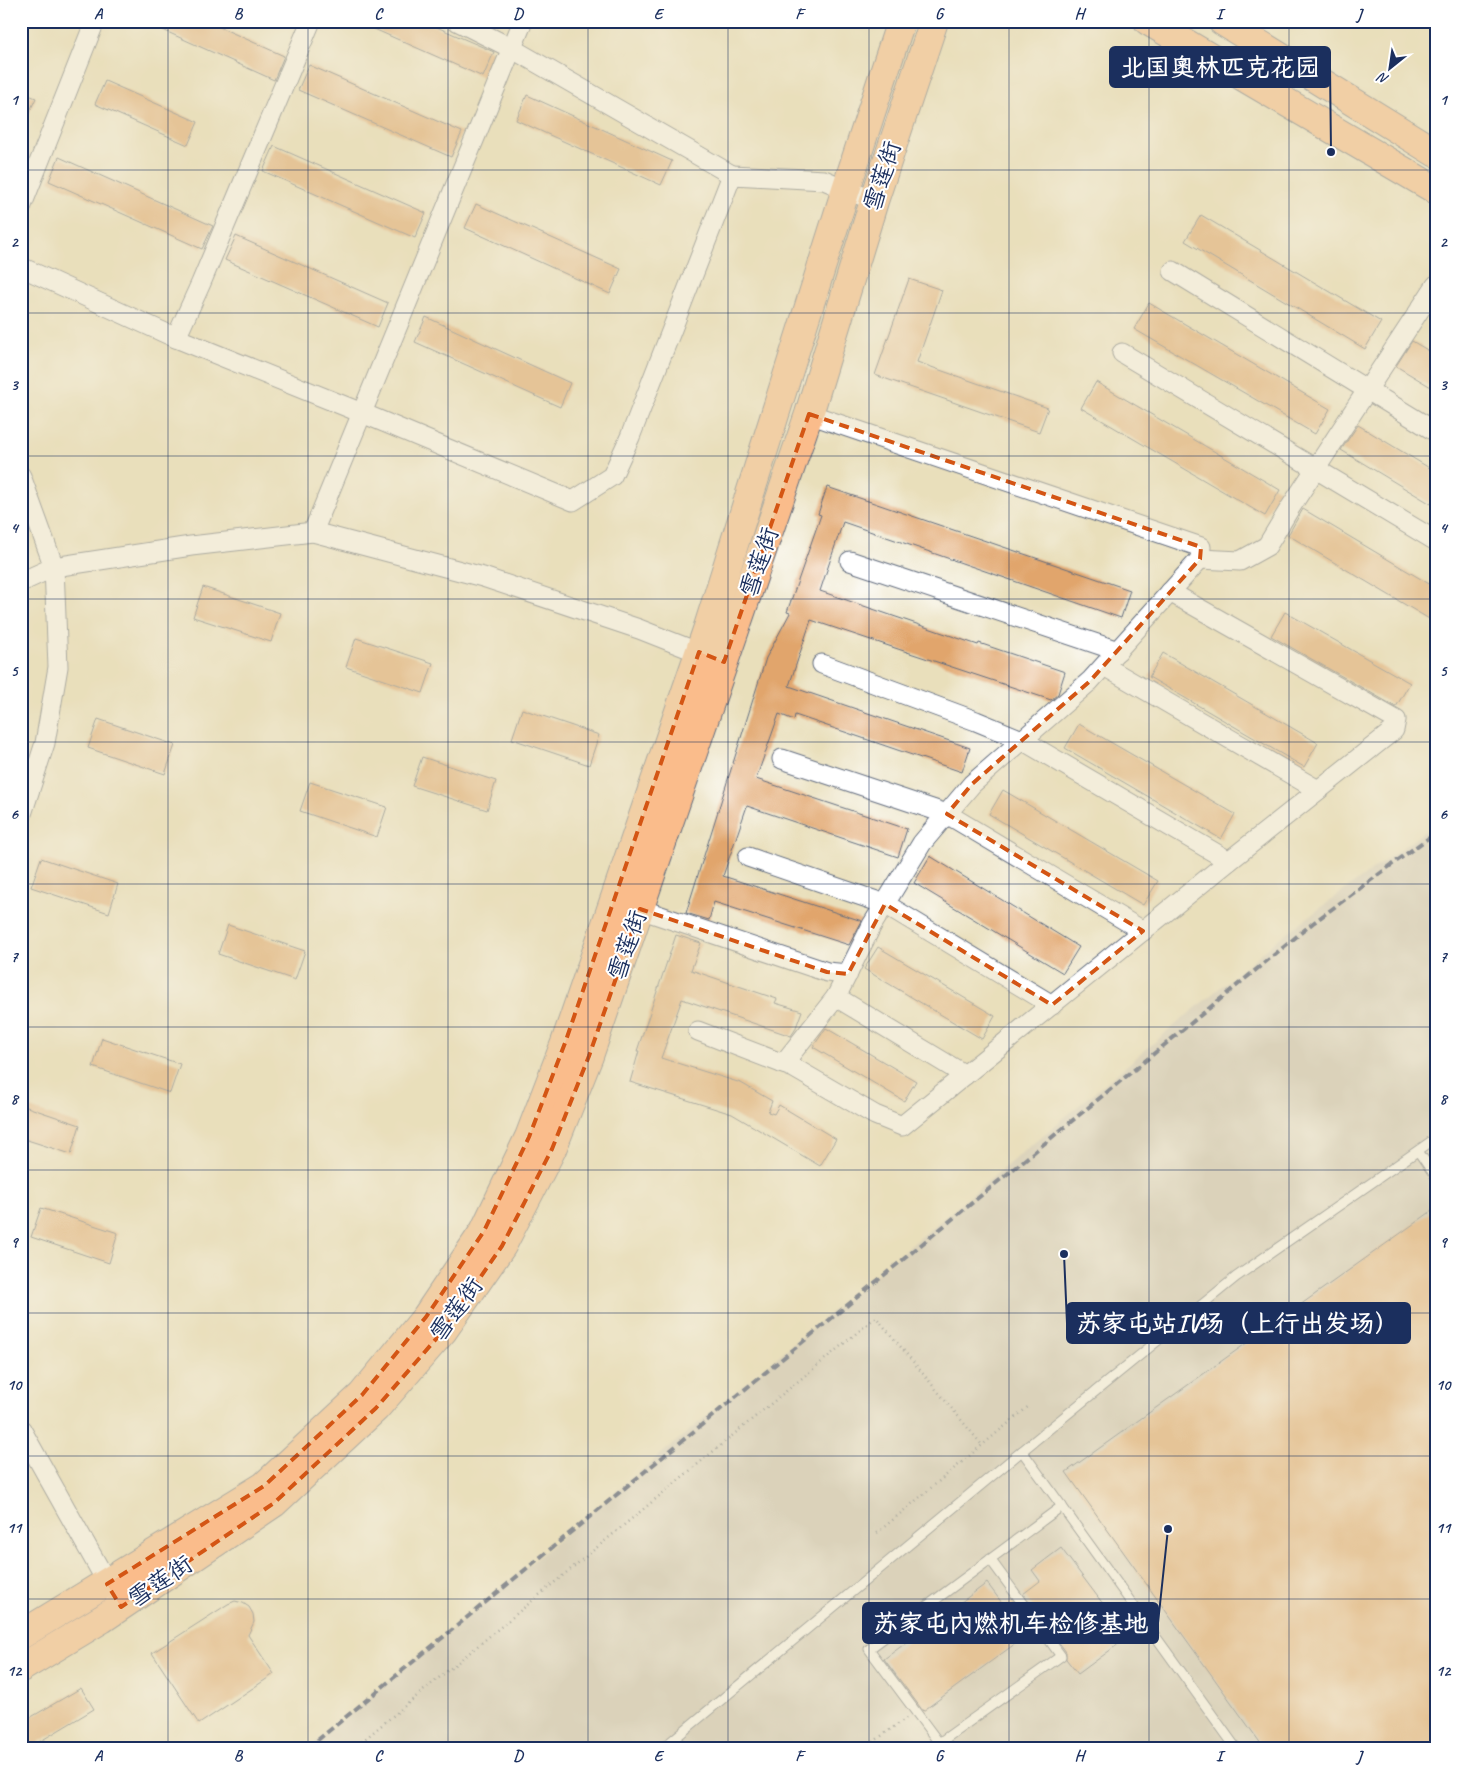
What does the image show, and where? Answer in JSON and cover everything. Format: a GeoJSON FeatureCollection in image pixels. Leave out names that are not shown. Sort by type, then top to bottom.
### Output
{"type":"FeatureCollection","features":[{"type":"Feature","properties":{"kind":"main road","name":"雪莲街"},"geometry":{"type":"LineString","coordinates":[[21,1635],[264,1486],[362,1395],[426,1317],[484,1231],[529,1137],[565,1043],[699,652],[901,21]]}},
{"type":"Feature","properties":{"kind":"main road","name":"雪莲街"},"geometry":{"type":"LineString","coordinates":[[21,1668],[121,1607],[274,1504],[376,1408],[443,1330],[502,1246],[552,1149],[589,1056],[809,414],[874,201],[934,21]]}},
{"type":"Feature","properties":{"kind":"main road"},"geometry":{"type":"LineString","coordinates":[[1148,21],[1436,190]]}},
{"type":"Feature","properties":{"kind":"main road"},"geometry":{"type":"LineString","coordinates":[[1222,21],[1436,153]]}},
{"type":"Feature","properties":{"kind":"street"},"geometry":{"type":"LineString","coordinates":[[21,208],[95,21]]}},
{"type":"Feature","properties":{"kind":"street"},"geometry":{"type":"LineString","coordinates":[[176,338],[311,21]]}},
{"type":"Feature","properties":{"kind":"street"},"geometry":{"type":"LineString","coordinates":[[457,21],[511,48],[732,175],[824,180],[874,201]]}},
{"type":"Feature","properties":{"kind":"street"},"geometry":{"type":"LineString","coordinates":[[313,532],[523,21]]}},
{"type":"Feature","properties":{"kind":"street"},"geometry":{"type":"LineString","coordinates":[[21,267],[176,338],[573,501],[612,476],[616,468],[630,437],[732,175]]}},
{"type":"Feature","properties":{"kind":"street"},"geometry":{"type":"LineString","coordinates":[[1173,271],[1436,432]]}},
{"type":"Feature","properties":{"kind":"street"},"geometry":{"type":"LineString","coordinates":[[1200,559],[1240,561],[1268,546],[1436,285]]}},
{"type":"Feature","properties":{"kind":"street"},"geometry":{"type":"LineString","coordinates":[[1122,353],[1436,542]]}},
{"type":"Feature","properties":{"kind":"street"},"geometry":{"type":"LineString","coordinates":[[783,1064],[836,997],[872,925],[922,843],[972,784],[1090,681],[1200,559],[1201,547],[809,414]]}},
{"type":"Feature","properties":{"kind":"street"},"geometry":{"type":"LineString","coordinates":[[21,476],[54,567],[58,667],[45,743],[21,817]]}},
{"type":"Feature","properties":{"kind":"street"},"geometry":{"type":"LineString","coordinates":[[21,582],[54,567],[191,546],[313,532],[483,577],[639,629],[724,662]]}},
{"type":"Feature","properties":{"kind":"street"},"geometry":{"type":"LineString","coordinates":[[850,561],[1118,651]]}},
{"type":"Feature","properties":{"kind":"street"},"geometry":{"type":"LineString","coordinates":[[698,1031],[794,1068],[874,1115],[902,1126],[1394,730],[1396,720],[1170,592]]}},
{"type":"Feature","properties":{"kind":"street"},"geometry":{"type":"LineString","coordinates":[[822,664],[1022,740],[1229,861]]}},
{"type":"Feature","properties":{"kind":"street"},"geometry":{"type":"LineString","coordinates":[[1104,666],[1318,790]]}},
{"type":"Feature","properties":{"kind":"street"},"geometry":{"type":"LineString","coordinates":[[782,759],[947,814],[1143,932]]}},
{"type":"Feature","properties":{"kind":"street"},"geometry":{"type":"LineString","coordinates":[[748,857],[885,904],[1052,1005]]}},
{"type":"Feature","properties":{"kind":"street"},"geometry":{"type":"LineString","coordinates":[[640,909],[827,972],[848,974]]}},
{"type":"Feature","properties":{"kind":"street"},"geometry":{"type":"LineString","coordinates":[[836,997],[965,1075]]}},
{"type":"Feature","properties":{"kind":"street"},"geometry":{"type":"LineString","coordinates":[[21,1429],[121,1607]]}},
{"type":"Feature","properties":{"kind":"lane"},"geometry":{"type":"LineString","coordinates":[[663,1748],[1236,1277],[1436,1138]]}},
{"type":"Feature","properties":{"kind":"lane"},"geometry":{"type":"LineString","coordinates":[[1418,1151],[1436,1177]]}},
{"type":"Feature","properties":{"kind":"lane"},"geometry":{"type":"LineString","coordinates":[[1022,1451],[1236,1748]]}},
{"type":"Feature","properties":{"kind":"lane"},"geometry":{"type":"LineString","coordinates":[[990,1559],[1061,1656],[939,1743],[869,1649],[990,1559],[1062,1506]]}},
{"type":"Feature","properties":{"kind":"path"},"geometry":{"type":"LineString","coordinates":[[354,1748],[876,1318],[982,1445]]}},
{"type":"Feature","properties":{"kind":"path"},"geometry":{"type":"LineString","coordinates":[[877,1533],[1029,1406]]}},
{"type":"Feature","properties":{"kind":"path"},"geometry":{"type":"LineString","coordinates":[[865,1748],[915,1711]]}},
{"type":"Feature","properties":{"kind":"highlighted area"},"geometry":{"type":"Polygon","coordinates":[[[809,414],[1201,547],[1200,559],[1090,681],[972,784],[947,814],[1143,931],[1052,1005],[885,904],[848,974],[827,972],[640,909],[589,1056],[552,1149],[502,1246],[443,1331],[376,1408],[274,1503],[121,1607],[107,1584],[264,1486],[362,1395],[426,1317],[484,1231],[529,1137],[565,1043],[699,652],[724,662],[809,414]]]}},
{"type":"Feature","properties":{"kind":"shaded area"},"geometry":{"type":"Polygon","coordinates":[[[1436,823],[1436,1748],[309,1748],[1277,940],[1436,823]]]}},
{"type":"Feature","properties":{"kind":"building"},"geometry":{"type":"Polygon","coordinates":[[[143,21],[206,21],[284,56],[274,80],[143,21]]]}},
{"type":"Feature","properties":{"kind":"building"},"geometry":{"type":"Polygon","coordinates":[[[356,21],[423,21],[494,52],[483,77],[356,21]]]}},
{"type":"Feature","properties":{"kind":"building"},"geometry":{"type":"Polygon","coordinates":[[[309,65],[462,132],[451,157],[298,90],[309,65]]]}},
{"type":"Feature","properties":{"kind":"building"},"geometry":{"type":"Polygon","coordinates":[[[105,81],[198,122],[188,145],[95,104],[105,81]]]}},
{"type":"Feature","properties":{"kind":"building"},"geometry":{"type":"Polygon","coordinates":[[[21,92],[36,98],[21,130],[21,92]]]}},
{"type":"Feature","properties":{"kind":"building"},"geometry":{"type":"Polygon","coordinates":[[[527,95],[672,161],[661,185],[516,120],[527,95]]]}},
{"type":"Feature","properties":{"kind":"building"},"geometry":{"type":"Polygon","coordinates":[[[274,146],[426,213],[415,238],[263,171],[274,146]]]}},
{"type":"Feature","properties":{"kind":"building"},"geometry":{"type":"Polygon","coordinates":[[[59,157],[213,226],[202,249],[49,181],[59,157]]]}},
{"type":"Feature","properties":{"kind":"building"},"geometry":{"type":"Polygon","coordinates":[[[476,204],[621,269],[610,294],[465,228],[476,204]]]}},
{"type":"Feature","properties":{"kind":"building"},"geometry":{"type":"Polygon","coordinates":[[[1201,215],[1381,322],[1365,349],[1185,241],[1201,215]]]}},
{"type":"Feature","properties":{"kind":"building"},"geometry":{"type":"Polygon","coordinates":[[[236,236],[388,303],[378,327],[225,260],[236,236]]]}},
{"type":"Feature","properties":{"kind":"building"},"geometry":{"type":"Polygon","coordinates":[[[909,279],[942,290],[917,362],[1048,408],[1039,432],[875,375],[909,279]]]}},
{"type":"Feature","properties":{"kind":"building"},"geometry":{"type":"Polygon","coordinates":[[[1149,303],[1330,409],[1315,434],[1134,329],[1149,303]]]}},
{"type":"Feature","properties":{"kind":"building"},"geometry":{"type":"Polygon","coordinates":[[[426,317],[570,383],[560,407],[415,342],[426,317]]]}},
{"type":"Feature","properties":{"kind":"building"},"geometry":{"type":"Polygon","coordinates":[[[1412,341],[1436,355],[1436,390],[1396,366],[1412,341]]]}},
{"type":"Feature","properties":{"kind":"building"},"geometry":{"type":"Polygon","coordinates":[[[1096,382],[1280,490],[1265,516],[1081,408],[1096,382]]]}},
{"type":"Feature","properties":{"kind":"building"},"geometry":{"type":"Polygon","coordinates":[[[1358,425],[1436,472],[1436,496],[1431,504],[1341,450],[1358,425]]]}},
{"type":"Feature","properties":{"kind":"building"},"geometry":{"type":"Polygon","coordinates":[[[827,487],[1130,590],[1121,618],[843,522],[820,591],[978,645],[979,643],[1065,672],[1058,694],[1051,700],[811,620],[789,686],[970,748],[962,772],[795,715],[794,720],[779,714],[756,779],[907,829],[898,857],[747,806],[723,876],[862,921],[849,945],[714,902],[709,920],[686,913],[766,658],[790,613],[787,612],[821,515],[818,514],[827,487]]]}},
{"type":"Feature","properties":{"kind":"building"},"geometry":{"type":"Polygon","coordinates":[[[1303,509],[1436,588],[1436,623],[1288,535],[1303,509]]]}},
{"type":"Feature","properties":{"kind":"building"},"geometry":{"type":"Polygon","coordinates":[[[203,587],[280,613],[271,642],[193,617],[203,587]]]}},
{"type":"Feature","properties":{"kind":"building"},"geometry":{"type":"Polygon","coordinates":[[[1285,612],[1410,683],[1396,707],[1271,636],[1285,612]]]}},
{"type":"Feature","properties":{"kind":"building"},"geometry":{"type":"Polygon","coordinates":[[[356,638],[433,663],[423,693],[346,667],[356,638]]]}},
{"type":"Feature","properties":{"kind":"building"},"geometry":{"type":"Polygon","coordinates":[[[1163,653],[1318,743],[1304,767],[1149,677],[1163,653]]]}},
{"type":"Feature","properties":{"kind":"building"},"geometry":{"type":"Polygon","coordinates":[[[522,709],[599,735],[589,765],[512,739],[522,709]]]}},
{"type":"Feature","properties":{"kind":"building"},"geometry":{"type":"Polygon","coordinates":[[[98,719],[175,745],[165,774],[88,748],[98,719]]]}},
{"type":"Feature","properties":{"kind":"building"},"geometry":{"type":"Polygon","coordinates":[[[1079,724],[1235,814],[1221,839],[1065,748],[1079,724]]]}},
{"type":"Feature","properties":{"kind":"building"},"geometry":{"type":"Polygon","coordinates":[[[422,757],[496,781],[487,810],[412,786],[422,757]]]}},
{"type":"Feature","properties":{"kind":"building"},"geometry":{"type":"Polygon","coordinates":[[[310,782],[387,807],[377,837],[300,811],[310,782]]]}},
{"type":"Feature","properties":{"kind":"building"},"geometry":{"type":"Polygon","coordinates":[[[1003,790],[1158,881],[1143,905],[989,814],[1003,790]]]}},
{"type":"Feature","properties":{"kind":"building"},"geometry":{"type":"Polygon","coordinates":[[[930,856],[1079,947],[1063,973],[914,883],[930,856]]]}},
{"type":"Feature","properties":{"kind":"building"},"geometry":{"type":"Polygon","coordinates":[[[41,858],[118,884],[109,913],[31,887],[41,858]]]}},
{"type":"Feature","properties":{"kind":"building"},"geometry":{"type":"Polygon","coordinates":[[[228,925],[305,951],[295,980],[218,954],[228,925]]]}},
{"type":"Feature","properties":{"kind":"building"},"geometry":{"type":"Polygon","coordinates":[[[676,935],[701,943],[691,970],[777,999],[775,1003],[802,1011],[791,1036],[682,999],[661,1058],[741,1083],[772,1101],[768,1112],[774,1114],[779,1105],[836,1139],[820,1166],[732,1114],[630,1082],[639,1051],[637,1051],[676,935]]]}},
{"type":"Feature","properties":{"kind":"building"},"geometry":{"type":"Polygon","coordinates":[[[878,947],[995,1016],[982,1039],[864,969],[878,947]]]}},
{"type":"Feature","properties":{"kind":"building"},"geometry":{"type":"Polygon","coordinates":[[[826,1028],[916,1081],[904,1101],[813,1047],[826,1028]]]}},
{"type":"Feature","properties":{"kind":"building"},"geometry":{"type":"Polygon","coordinates":[[[102,1038],[180,1064],[170,1093],[93,1067],[102,1038]]]}},
{"type":"Feature","properties":{"kind":"building"},"geometry":{"type":"Polygon","coordinates":[[[21,1105],[80,1125],[71,1154],[21,1138],[21,1105]]]}},
{"type":"Feature","properties":{"kind":"building"},"geometry":{"type":"Polygon","coordinates":[[[41,1208],[118,1233],[109,1263],[31,1237],[41,1208]]]}},
{"type":"Feature","properties":{"kind":"building"},"geometry":{"type":"Polygon","coordinates":[[[1436,1208],[1436,1748],[1264,1748],[1066,1472],[1436,1208]]]}},
{"type":"Feature","properties":{"kind":"building"},"geometry":{"type":"Polygon","coordinates":[[[1061,1548],[1128,1637],[1078,1674],[1066,1659],[1066,1652],[1023,1594],[1040,1581],[1032,1570],[1061,1548]]]}},
{"type":"Feature","properties":{"kind":"building"},"geometry":{"type":"Polygon","coordinates":[[[987,1583],[1005,1607],[1013,1601],[1034,1630],[923,1711],[884,1659],[987,1583]]]}},
{"type":"Feature","properties":{"kind":"building"},"geometry":{"type":"Polygon","coordinates":[[[235,1601],[249,1607],[253,1614],[254,1622],[248,1635],[274,1674],[199,1724],[152,1653],[235,1601]]]}},
{"type":"Feature","properties":{"kind":"building"},"geometry":{"type":"Polygon","coordinates":[[[81,1688],[94,1709],[29,1748],[21,1748],[21,1723],[81,1688]]]}},
{"type":"Feature","properties":{"kind":"railway"},"geometry":{"type":"LineString","coordinates":[[308,1748],[1313,923],[1436,834]]}},
{"type":"Feature","properties":{"kind":"place","name":"北国奥林匹克花园"},"geometry":{"type":"Point","coordinates":[1331,152]}},
{"type":"Feature","properties":{"kind":"place","name":"苏家屯站IV场（上行出发场）"},"geometry":{"type":"Point","coordinates":[1064,1254]}},
{"type":"Feature","properties":{"kind":"place","name":"苏家屯内燃机车检修基地"},"geometry":{"type":"Point","coordinates":[1168,1529]}}]}
